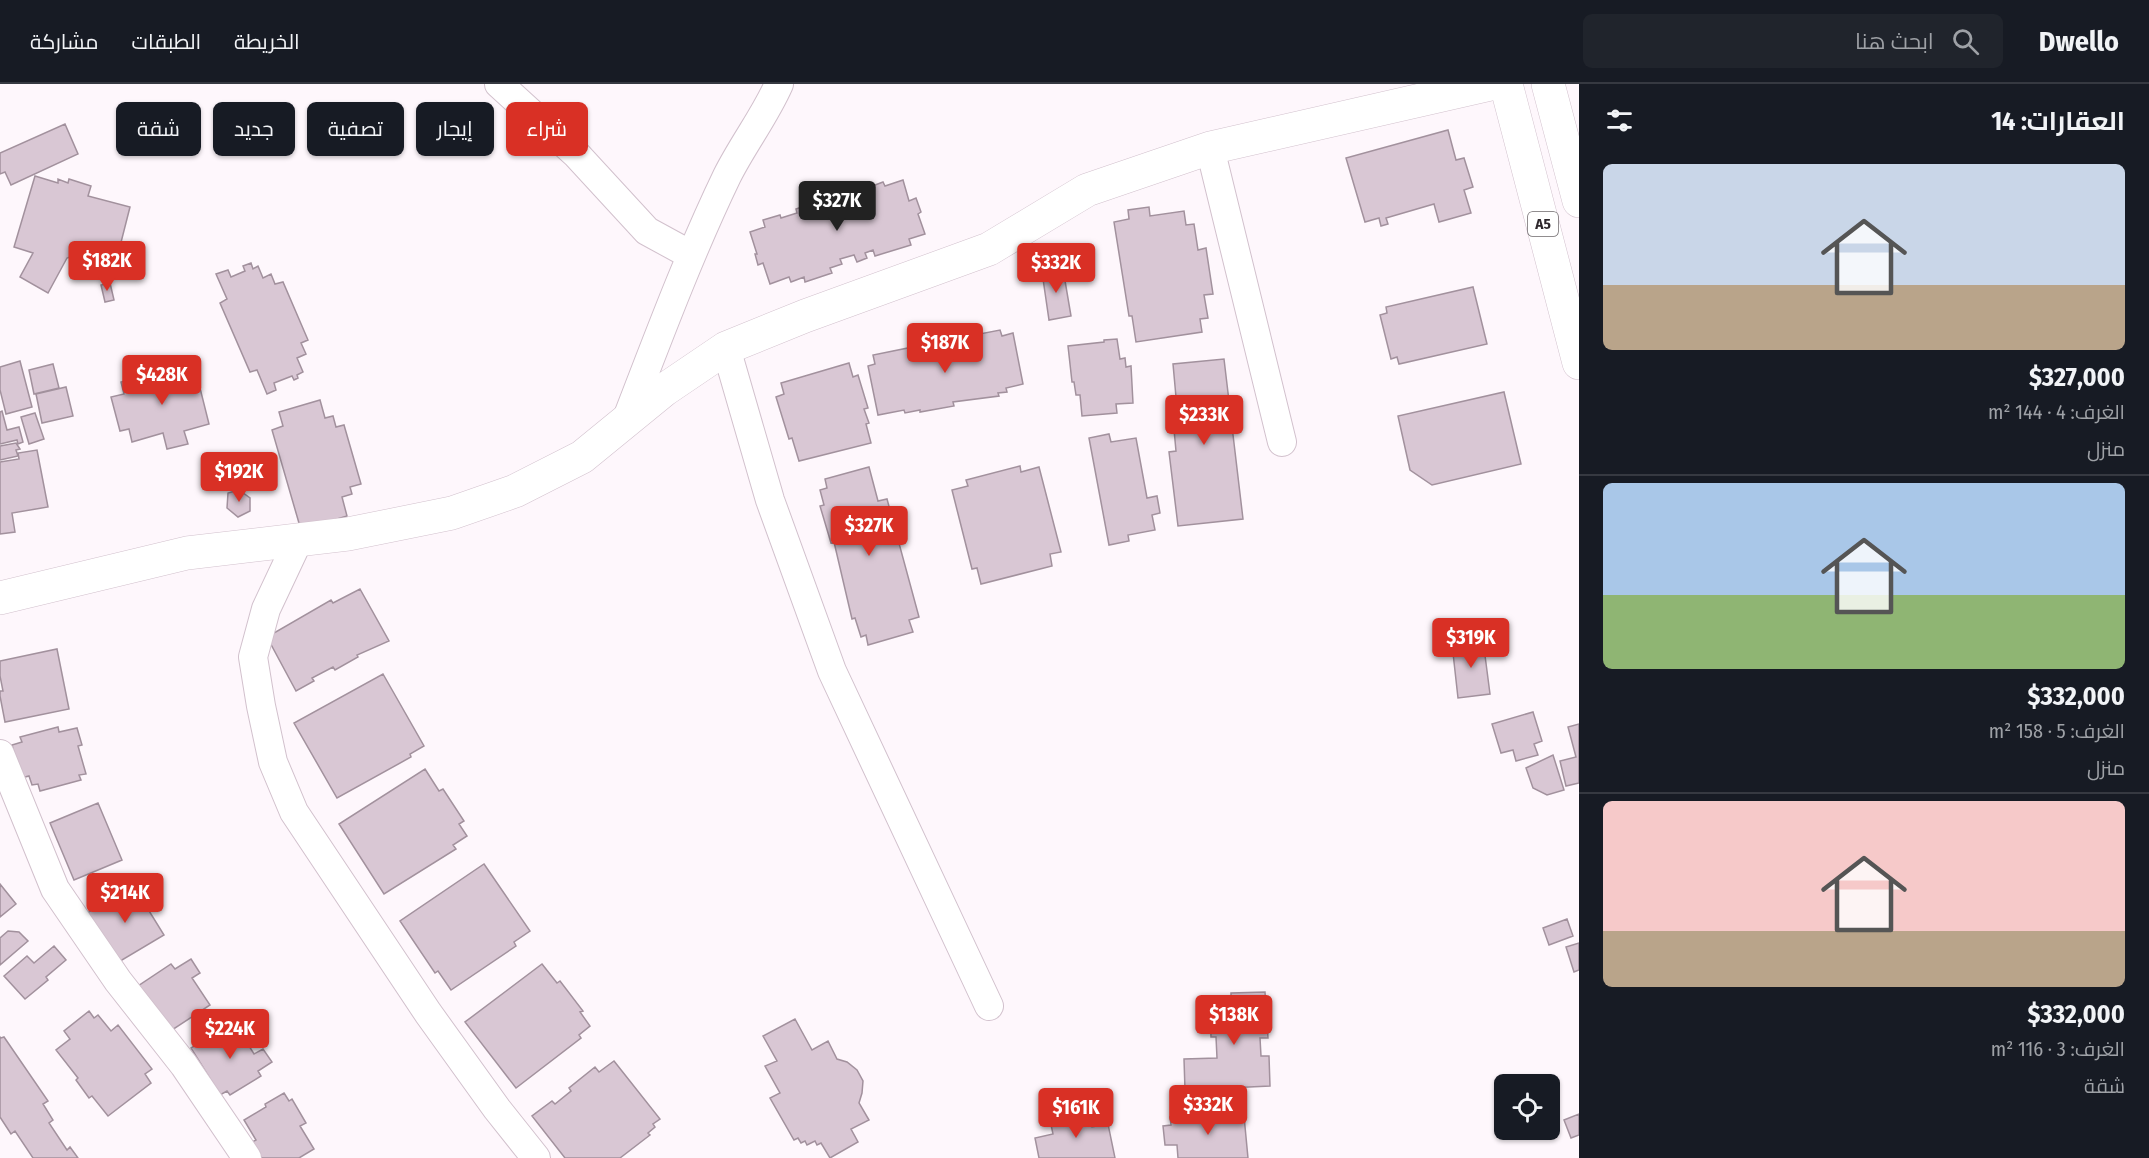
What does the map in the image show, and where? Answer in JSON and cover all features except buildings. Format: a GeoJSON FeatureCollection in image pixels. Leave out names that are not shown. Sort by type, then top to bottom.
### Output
{"type":"FeatureCollection","features":[{"type":"Feature","properties":{"kind":"main road"},"geometry":{"type":"LineString","coordinates":[[0,598],[187,553],[348,534],[452,513],[515,491],[582,457],[664,390],[726,348],[805,316],[989,249],[1087,190],[1210,148],[1491,84]]}},
{"type":"Feature","properties":{"kind":"main road","name":"A5"},"geometry":{"type":"LineString","coordinates":[[1506,84],[1579,363]]}},
{"type":"Feature","properties":{"kind":"main road","name":"A5"},"geometry":{"type":"LineString","coordinates":[[1548,84],[1579,201]]}},
{"type":"Feature","properties":{"kind":"street"},"geometry":{"type":"LineString","coordinates":[[499,84],[577,155],[647,231],[691,255]]}},
{"type":"Feature","properties":{"kind":"street"},"geometry":{"type":"LineString","coordinates":[[627,421],[691,255],[728,173],[770,105],[779,84]]}},
{"type":"Feature","properties":{"kind":"street"},"geometry":{"type":"LineString","coordinates":[[1210,148],[1282,442]]}},
{"type":"Feature","properties":{"kind":"street"},"geometry":{"type":"LineString","coordinates":[[726,348],[770,500],[832,671],[989,1006]]}},
{"type":"Feature","properties":{"kind":"street"},"geometry":{"type":"LineString","coordinates":[[298,541],[266,609],[253,657],[273,762],[294,812],[428,1013],[497,1109],[536,1158]]}},
{"type":"Feature","properties":{"kind":"street"},"geometry":{"type":"LineString","coordinates":[[0,754],[55,889],[118,981],[184,1065],[247,1158]]}}]}
